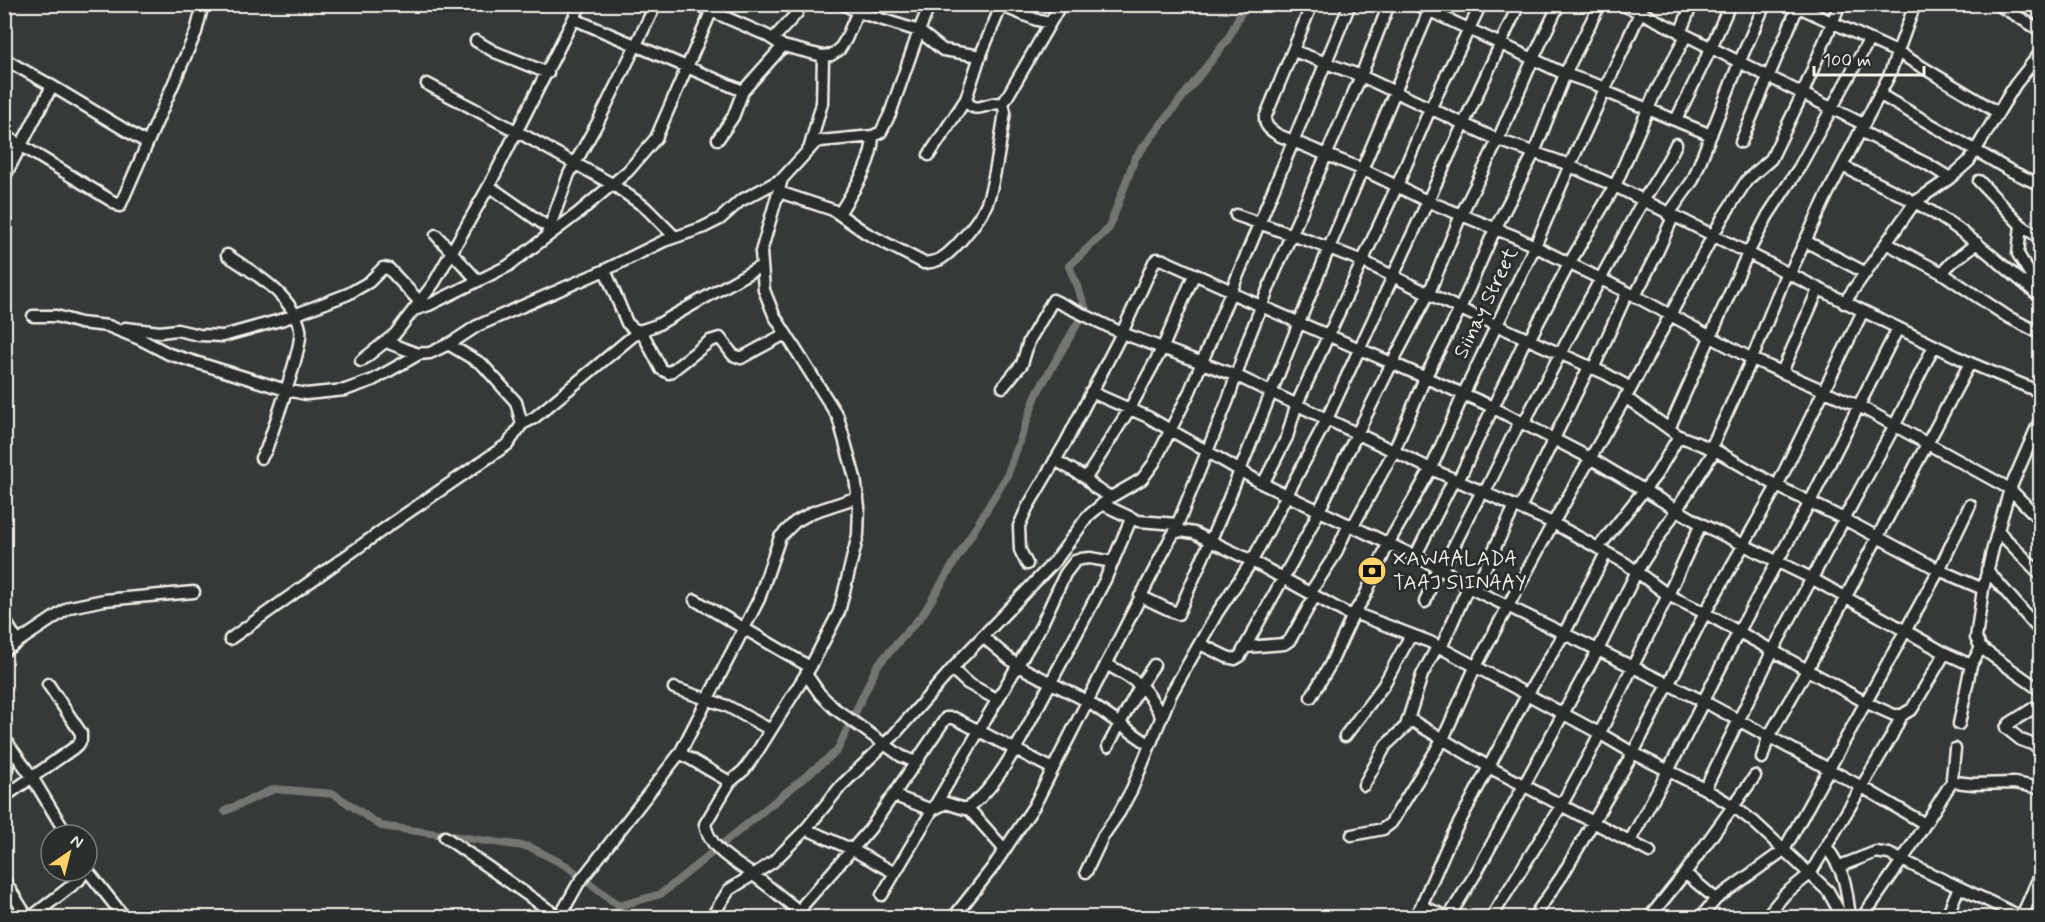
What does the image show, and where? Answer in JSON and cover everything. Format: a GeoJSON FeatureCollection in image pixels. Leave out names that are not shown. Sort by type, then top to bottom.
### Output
{"type":"FeatureCollection","features":[{"type":"Feature","properties":{"kind":"street"},"geometry":{"type":"LineString","coordinates":[[4,135],[120,206],[196,32],[203,4]]}},
{"type":"Feature","properties":{"kind":"street"},"geometry":{"type":"LineString","coordinates":[[361,360],[386,342],[434,283],[518,132],[581,4]]}},
{"type":"Feature","properties":{"kind":"street"},"geometry":{"type":"LineString","coordinates":[[548,232],[574,164],[636,47],[656,4]]}},
{"type":"Feature","properties":{"kind":"street"},"geometry":{"type":"LineString","coordinates":[[695,4],[783,46],[823,56],[831,55],[838,50],[846,39],[860,8]]}},
{"type":"Feature","properties":{"kind":"street"},"geometry":{"type":"LineString","coordinates":[[772,39],[797,13],[800,4]]}},
{"type":"Feature","properties":{"kind":"street"},"geometry":{"type":"LineString","coordinates":[[843,4],[860,8],[919,31],[943,50],[981,56]]}},
{"type":"Feature","properties":{"kind":"street"},"geometry":{"type":"LineString","coordinates":[[386,342],[409,351],[430,353],[477,326],[720,219],[740,201],[782,179],[820,141],[873,136],[880,132],[890,114],[930,4]]}},
{"type":"Feature","properties":{"kind":"street"},"geometry":{"type":"LineString","coordinates":[[779,192],[839,214],[881,241],[924,263],[942,258],[964,236],[986,204],[1003,124],[1005,112],[1003,104],[1061,4]]}},
{"type":"Feature","properties":{"kind":"street"},"geometry":{"type":"LineString","coordinates":[[1312,4],[1265,118],[1265,124],[1278,135],[1327,154],[1427,201],[1535,246],[1752,359],[1859,406],[2010,489],[2040,520]]}},
{"type":"Feature","properties":{"kind":"street"},"geometry":{"type":"LineString","coordinates":[[711,918],[729,890],[773,862],[806,829],[841,786],[885,744],[952,669],[1056,560],[1088,516],[1106,500],[1142,479],[1158,457],[1202,362],[1350,4]]}},
{"type":"Feature","properties":{"kind":"street"},"geometry":{"type":"LineString","coordinates":[[953,918],[1022,825],[1176,529],[1237,376],[1262,306],[1361,76],[1389,4]]}},
{"type":"Feature","properties":{"kind":"street"},"geometry":{"type":"LineString","coordinates":[[1415,4],[1431,8],[1469,31],[1565,74],[1711,135]]}},
{"type":"Feature","properties":{"kind":"street"},"geometry":{"type":"LineString","coordinates":[[1263,484],[1287,437],[1296,406],[1430,109],[1481,4]]}},
{"type":"Feature","properties":{"kind":"street"},"geometry":{"type":"LineString","coordinates":[[1086,872],[1099,844],[1132,789],[1171,694],[1217,613],[1252,561],[1327,420],[1519,4]]}},
{"type":"Feature","properties":{"kind":"street"},"geometry":{"type":"LineString","coordinates":[[1200,644],[1235,659],[1246,647],[1284,579],[1429,293],[1461,215],[1498,140],[1559,4]]}},
{"type":"Feature","properties":{"kind":"street"},"geometry":{"type":"LineString","coordinates":[[1246,647],[1284,644],[1290,640],[1312,595],[1394,450],[1425,378],[1534,153],[1565,74],[1600,4]]}},
{"type":"Feature","properties":{"kind":"street"},"geometry":{"type":"LineString","coordinates":[[1620,4],[1642,8],[1683,34],[1833,109],[1950,178]]}},
{"type":"Feature","properties":{"kind":"street"},"geometry":{"type":"LineString","coordinates":[[1415,557],[1527,339],[1615,186],[1683,34],[1692,4]]}},
{"type":"Feature","properties":{"kind":"street"},"geometry":{"type":"LineString","coordinates":[[1676,120],[1730,4]]}},
{"type":"Feature","properties":{"kind":"street"},"geometry":{"type":"LineString","coordinates":[[1364,785],[1386,745],[1406,726],[1422,675],[1517,507],[1631,295],[1656,255],[1671,216],[1693,180],[1765,4]]}},
{"type":"Feature","properties":{"kind":"street"},"geometry":{"type":"LineString","coordinates":[[1352,835],[1383,829],[1391,823],[1443,739],[1475,667],[1739,189],[1752,174],[1771,159],[1802,95],[1840,4]]}},
{"type":"Feature","properties":{"kind":"street"},"geometry":{"type":"LineString","coordinates":[[1421,906],[1448,917],[1465,892],[1598,650],[1637,571],[1713,449],[1787,275],[1899,53],[1915,4]]}},
{"type":"Feature","properties":{"kind":"street"},"geometry":{"type":"LineString","coordinates":[[929,155],[966,99],[1002,5],[1050,23]]}},
{"type":"Feature","properties":{"kind":"street"},"geometry":{"type":"LineString","coordinates":[[1741,142],[1796,5],[1899,53],[1997,112]]}},
{"type":"Feature","properties":{"kind":"street"},"geometry":{"type":"LineString","coordinates":[[2001,5],[2040,30]]}},
{"type":"Feature","properties":{"kind":"street"},"geometry":{"type":"LineString","coordinates":[[1140,596],[1178,614],[1431,8]]}},
{"type":"Feature","properties":{"kind":"street","name":"Siinay Street"},"geometry":{"type":"LineString","coordinates":[[1311,697],[1330,665],[1354,613],[1358,610],[1388,544],[1431,469],[1642,8]]}},
{"type":"Feature","properties":{"kind":"street"},"geometry":{"type":"LineString","coordinates":[[417,306],[429,305],[508,266],[548,232],[577,214],[628,171],[656,138],[711,12]]}},
{"type":"Feature","properties":{"kind":"street"},"geometry":{"type":"LineString","coordinates":[[574,20],[743,92]]}},
{"type":"Feature","properties":{"kind":"street"},"geometry":{"type":"LineString","coordinates":[[1669,429],[1747,255],[1768,215],[1799,168],[1833,109],[1869,40]]}},
{"type":"Feature","properties":{"kind":"street"},"geometry":{"type":"LineString","coordinates":[[476,41],[495,52],[548,74]]}},
{"type":"Feature","properties":{"kind":"street"},"geometry":{"type":"LineString","coordinates":[[718,139],[733,117],[743,92],[783,46]]}},
{"type":"Feature","properties":{"kind":"street"},"geometry":{"type":"LineString","coordinates":[[1294,51],[1361,76],[1498,140],[1570,165],[1844,303],[1970,363],[2040,392]]}},
{"type":"Feature","properties":{"kind":"street"},"geometry":{"type":"LineString","coordinates":[[1844,303],[1915,202],[1969,162],[1997,112],[2018,80],[2040,53]]}},
{"type":"Feature","properties":{"kind":"street"},"geometry":{"type":"LineString","coordinates":[[809,150],[822,103],[823,56]]}},
{"type":"Feature","properties":{"kind":"street"},"geometry":{"type":"LineString","coordinates":[[4,59],[147,143]]}},
{"type":"Feature","properties":{"kind":"street"},"geometry":{"type":"LineString","coordinates":[[427,84],[612,184],[645,207],[675,237]]}},
{"type":"Feature","properties":{"kind":"street"},"geometry":{"type":"LineString","coordinates":[[4,178],[52,86]]}},
{"type":"Feature","properties":{"kind":"street"},"geometry":{"type":"LineString","coordinates":[[1879,94],[2009,170],[2040,185]]}},
{"type":"Feature","properties":{"kind":"street"},"geometry":{"type":"LineString","coordinates":[[966,99],[970,106],[977,108],[994,102],[1003,104]]}},
{"type":"Feature","properties":{"kind":"street"},"geometry":{"type":"LineString","coordinates":[[839,214],[873,152],[873,136]]}},
{"type":"Feature","properties":{"kind":"street"},"geometry":{"type":"LineString","coordinates":[[1425,602],[1440,568],[1676,144]]}},
{"type":"Feature","properties":{"kind":"street"},"geometry":{"type":"LineString","coordinates":[[1842,166],[1915,202],[1977,243],[2037,294]]}},
{"type":"Feature","properties":{"kind":"street"},"geometry":{"type":"LineString","coordinates":[[782,179],[761,252],[764,290],[785,334],[838,417],[855,478],[858,497],[858,534],[839,612],[808,671],[771,730],[744,770],[730,782],[705,825],[708,836],[725,857],[753,875],[799,915],[804,904],[895,796],[949,717],[1053,769]]}},
{"type":"Feature","properties":{"kind":"street"},"geometry":{"type":"LineString","coordinates":[[1979,182],[2021,225],[2040,238]]}},
{"type":"Feature","properties":{"kind":"street"},"geometry":{"type":"LineString","coordinates":[[489,186],[548,232]]}},
{"type":"Feature","properties":{"kind":"street"},"geometry":{"type":"LineString","coordinates":[[1236,215],[1362,261],[1460,309],[1591,368],[1628,392],[1679,436],[1713,449],[1777,486],[1939,570],[1983,589]]}},
{"type":"Feature","properties":{"kind":"street"},"geometry":{"type":"LineString","coordinates":[[2021,225],[2018,254],[2030,274],[2037,294]]}},
{"type":"Feature","properties":{"kind":"street"},"geometry":{"type":"LineString","coordinates":[[435,235],[478,281]]}},
{"type":"Feature","properties":{"kind":"street"},"geometry":{"type":"LineString","coordinates":[[1805,240],[1866,273]]}},
{"type":"Feature","properties":{"kind":"street"},"geometry":{"type":"LineString","coordinates":[[1886,243],[1942,273],[2008,317],[2036,331]]}},
{"type":"Feature","properties":{"kind":"street"},"geometry":{"type":"LineString","coordinates":[[1942,273],[1977,243]]}},
{"type":"Feature","properties":{"kind":"street"},"geometry":{"type":"LineString","coordinates":[[227,255],[264,280],[296,315],[301,332],[286,390],[267,450],[261,459]]}},
{"type":"Feature","properties":{"kind":"street"},"geometry":{"type":"LineString","coordinates":[[1028,564],[1020,550],[1019,526],[1122,333],[1152,265],[1157,259],[1493,407],[1590,458],[1701,524],[1811,578],[1945,653],[1971,665]]}},
{"type":"Feature","properties":{"kind":"street"},"geometry":{"type":"LineString","coordinates":[[231,639],[391,524],[508,444],[522,424],[534,417],[640,330],[657,325],[761,266]]}},
{"type":"Feature","properties":{"kind":"street"},"geometry":{"type":"LineString","coordinates":[[33,316],[56,316],[80,323],[110,327],[160,332],[177,330],[199,335],[223,336],[296,315],[348,294],[369,282],[384,268],[389,269],[417,306]]}},
{"type":"Feature","properties":{"kind":"street"},"geometry":{"type":"LineString","coordinates":[[605,270],[627,323],[634,329],[640,330]]}},
{"type":"Feature","properties":{"kind":"street"},"geometry":{"type":"LineString","coordinates":[[1086,478],[1129,410],[1163,347],[1194,275]]}},
{"type":"Feature","properties":{"kind":"street"},"geometry":{"type":"LineString","coordinates":[[1782,372],[1818,290]]}},
{"type":"Feature","properties":{"kind":"street"},"geometry":{"type":"LineString","coordinates":[[1003,387],[1022,364],[1029,341],[1053,300],[1122,333],[1237,376],[1431,469],[1553,523],[1637,571],[1668,595],[1705,613],[1865,702],[1894,715],[1902,715]]}},
{"type":"Feature","properties":{"kind":"street"},"geometry":{"type":"LineString","coordinates":[[1533,918],[1562,876],[1633,753],[1705,613],[1777,486],[1863,311]]}},
{"type":"Feature","properties":{"kind":"street"},"geometry":{"type":"LineString","coordinates":[[110,327],[169,354],[306,394],[345,390],[374,380],[421,353]]}},
{"type":"Feature","properties":{"kind":"street"},"geometry":{"type":"LineString","coordinates":[[1629,841],[1668,771],[1738,633],[1810,502],[1898,328]]}},
{"type":"Feature","properties":{"kind":"street"},"geometry":{"type":"LineString","coordinates":[[640,330],[661,369],[669,373],[710,341],[720,338],[733,356],[741,358],[785,334]]}},
{"type":"Feature","properties":{"kind":"street"},"geometry":{"type":"LineString","coordinates":[[448,344],[482,364],[516,402],[522,424]]}},
{"type":"Feature","properties":{"kind":"street"},"geometry":{"type":"LineString","coordinates":[[1704,789],[1773,650],[1895,425],[1934,346]]}},
{"type":"Feature","properties":{"kind":"street"},"geometry":{"type":"LineString","coordinates":[[1762,758],[1768,738],[1808,670],[1970,363]]}},
{"type":"Feature","properties":{"kind":"street"},"geometry":{"type":"LineString","coordinates":[[1091,392],[1148,417],[1263,484],[1440,568],[1472,588],[1702,701],[1862,787],[1925,824]]}},
{"type":"Feature","properties":{"kind":"street"},"geometry":{"type":"LineString","coordinates":[[2038,684],[1981,648],[1976,638],[1987,570],[2010,489],[2038,437],[2040,420]]}},
{"type":"Feature","properties":{"kind":"street"},"geometry":{"type":"LineString","coordinates":[[1414,918],[1449,842],[1527,695],[1565,633],[1602,550],[1665,461],[1679,436]]}},
{"type":"Feature","properties":{"kind":"street"},"geometry":{"type":"LineString","coordinates":[[1055,460],[1086,478],[1106,500],[1131,519],[1187,531],[1252,561],[1350,615],[1354,613],[1412,635],[1704,789],[1733,806],[1810,874],[1828,891],[1843,918]]}},
{"type":"Feature","properties":{"kind":"street"},"geometry":{"type":"LineString","coordinates":[[445,837],[559,917],[578,884],[680,753],[745,629],[765,585],[780,537],[795,522],[813,512],[858,497]]}},
{"type":"Feature","properties":{"kind":"street"},"geometry":{"type":"LineString","coordinates":[[1700,918],[1716,899],[1784,850],[1939,570],[1970,505]]}},
{"type":"Feature","properties":{"kind":"street"},"geometry":{"type":"LineString","coordinates":[[895,796],[932,810],[946,803],[958,808],[968,808],[978,800],[1008,761],[1051,684],[1113,562],[1131,519]]}},
{"type":"Feature","properties":{"kind":"street"},"geometry":{"type":"LineString","coordinates":[[1491,918],[1561,806],[1632,668],[1701,524]]}},
{"type":"Feature","properties":{"kind":"street"},"geometry":{"type":"LineString","coordinates":[[1998,531],[2040,574]]}},
{"type":"Feature","properties":{"kind":"street"},"geometry":{"type":"LineString","coordinates":[[882,895],[1046,617],[1065,574],[1075,561],[1090,558],[1113,562]]}},
{"type":"Feature","properties":{"kind":"street"},"geometry":{"type":"LineString","coordinates":[[1987,570],[2040,631]]}},
{"type":"Feature","properties":{"kind":"street"},"geometry":{"type":"LineString","coordinates":[[4,651],[70,607],[104,600],[194,592]]}},
{"type":"Feature","properties":{"kind":"street"},"geometry":{"type":"LineString","coordinates":[[695,600],[781,648],[808,671],[820,694],[838,711],[908,759],[913,761],[919,759]]}},
{"type":"Feature","properties":{"kind":"street"},"geometry":{"type":"LineString","coordinates":[[4,619],[18,642]]}},
{"type":"Feature","properties":{"kind":"street"},"geometry":{"type":"LineString","coordinates":[[1345,736],[1383,686],[1412,635]]}},
{"type":"Feature","properties":{"kind":"street"},"geometry":{"type":"LineString","coordinates":[[983,637],[1018,666],[1087,701],[1150,745]]}},
{"type":"Feature","properties":{"kind":"street"},"geometry":{"type":"LineString","coordinates":[[1959,724],[1971,665],[1981,648]]}},
{"type":"Feature","properties":{"kind":"street"},"geometry":{"type":"LineString","coordinates":[[1765,918],[1785,894],[1810,874],[1902,715],[1912,709],[1945,653]]}},
{"type":"Feature","properties":{"kind":"street"},"geometry":{"type":"LineString","coordinates":[[1106,664],[1141,684],[1162,718]]}},
{"type":"Feature","properties":{"kind":"street"},"geometry":{"type":"LineString","coordinates":[[1108,746],[1141,684],[1154,665]]}},
{"type":"Feature","properties":{"kind":"street"},"geometry":{"type":"LineString","coordinates":[[952,669],[967,683],[998,700]]}},
{"type":"Feature","properties":{"kind":"street"},"geometry":{"type":"LineString","coordinates":[[4,797],[78,745],[81,740],[81,733],[48,684]]}},
{"type":"Feature","properties":{"kind":"street"},"geometry":{"type":"LineString","coordinates":[[674,687],[728,706],[771,730]]}},
{"type":"Feature","properties":{"kind":"street"},"geometry":{"type":"LineString","coordinates":[[2040,704],[2006,728],[2021,740],[2040,747]]}},
{"type":"Feature","properties":{"kind":"street"},"geometry":{"type":"LineString","coordinates":[[1409,719],[1489,767],[1650,852]]}},
{"type":"Feature","properties":{"kind":"street"},"geometry":{"type":"LineString","coordinates":[[7,741],[60,823]]}},
{"type":"Feature","properties":{"kind":"street"},"geometry":{"type":"LineString","coordinates":[[4,780],[8,765],[7,741]]}},
{"type":"Feature","properties":{"kind":"street"},"geometry":{"type":"LineString","coordinates":[[1862,918],[1953,780],[1955,749]]}},
{"type":"Feature","properties":{"kind":"street"},"geometry":{"type":"LineString","coordinates":[[680,753],[730,782]]}},
{"type":"Feature","properties":{"kind":"street"},"geometry":{"type":"LineString","coordinates":[[1649,918],[1685,873],[1755,776]]}},
{"type":"Feature","properties":{"kind":"street"},"geometry":{"type":"LineString","coordinates":[[1953,780],[1962,784],[2014,783],[2040,788]]}},
{"type":"Feature","properties":{"kind":"street"},"geometry":{"type":"LineString","coordinates":[[968,808],[1005,850]]}},
{"type":"Feature","properties":{"kind":"street"},"geometry":{"type":"LineString","coordinates":[[806,829],[896,873]]}},
{"type":"Feature","properties":{"kind":"street"},"geometry":{"type":"LineString","coordinates":[[1827,848],[1840,866],[1850,918]]}},
{"type":"Feature","properties":{"kind":"street"},"geometry":{"type":"LineString","coordinates":[[1840,866],[1876,852],[1882,852],[1903,859],[2022,917],[2040,875]]}},
{"type":"Feature","properties":{"kind":"street"},"geometry":{"type":"LineString","coordinates":[[1685,873],[1716,899]]}},
{"type":"Feature","properties":{"kind":"street"},"geometry":{"type":"LineString","coordinates":[[4,880],[29,918],[75,883]]}},
{"type":"Feature","properties":{"kind":"street"},"geometry":{"type":"LineString","coordinates":[[96,883],[125,918]]}},
{"type":"Feature","properties":{"kind":"street"},"geometry":{"type":"LineString","coordinates":[[1946,918],[1959,887]]}},
{"type":"Feature","properties":{"kind":"waterway"},"geometry":{"type":"LineString","coordinates":[[588,882],[619,906],[661,894],[837,751],[877,666],[923,614],[1007,476],[1037,393],[1086,309],[1069,266],[1109,228],[1135,158],[1228,39],[1245,4]]}},
{"type":"Feature","properties":{"kind":"waterway"},"geometry":{"type":"LineString","coordinates":[[225,811],[274,789],[334,794],[381,826],[530,847],[567,866],[577,874]]}},
{"type":"Feature","properties":{"kind":"place","name":"XAWAALADA TAAJ SIINAAY"},"geometry":{"type":"Point","coordinates":[1372,571]}}]}
